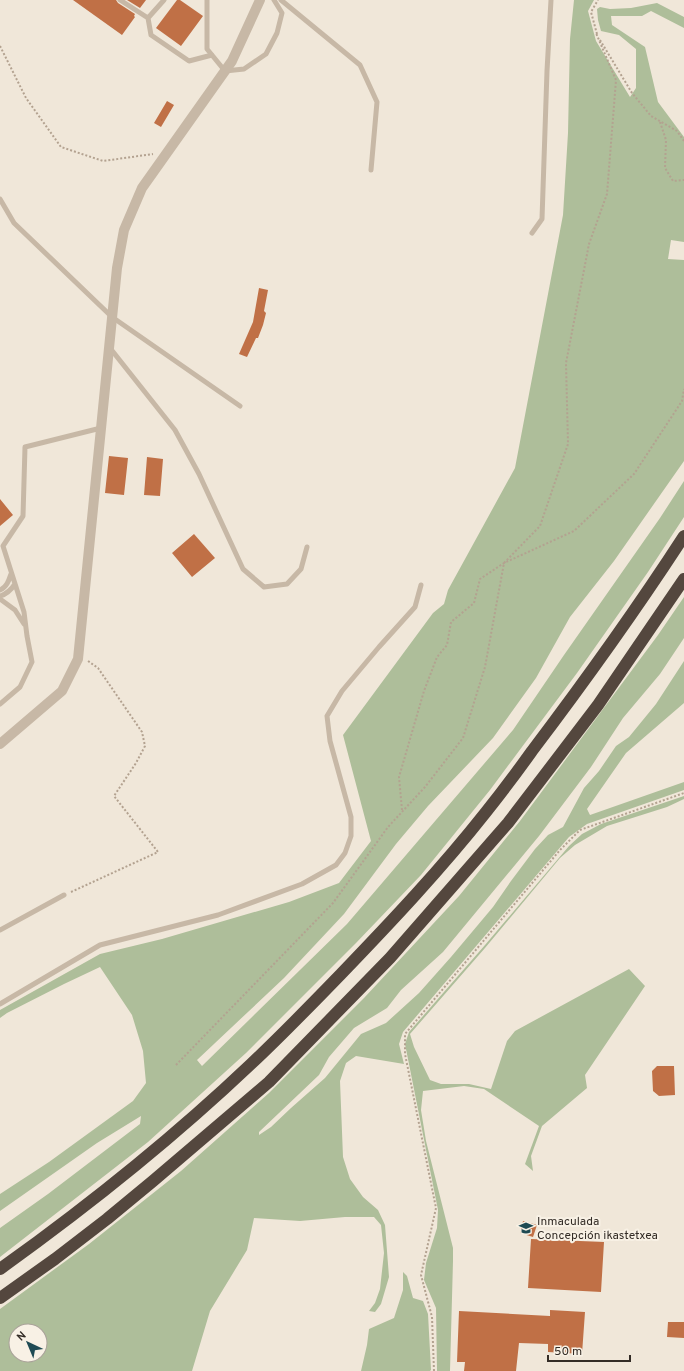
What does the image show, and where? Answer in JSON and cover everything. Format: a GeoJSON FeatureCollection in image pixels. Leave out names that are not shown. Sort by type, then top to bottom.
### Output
{"type":"FeatureCollection","features":[{"type":"Feature","properties":{"kind":"highway"},"geometry":{"type":"LineString","coordinates":[[0,1269],[82,1208],[136,1165],[199,1111],[250,1065],[375,939],[486,812],[582,685],[684,536]]}},
{"type":"Feature","properties":{"kind":"highway"},"geometry":{"type":"LineString","coordinates":[[0,1298],[107,1218],[247,1101],[268,1082],[385,963],[508,823],[598,705],[684,579]]}},
{"type":"Feature","properties":{"kind":"street"},"geometry":{"type":"LineString","coordinates":[[0,744],[62,691],[78,659],[117,268],[124,230],[142,188],[232,61],[260,0]]}},
{"type":"Feature","properties":{"kind":"lane"},"geometry":{"type":"LineString","coordinates":[[120,0],[148,18]]}},
{"type":"Feature","properties":{"kind":"lane"},"geometry":{"type":"LineString","coordinates":[[164,0],[148,18],[150,34],[189,61],[212,55]]}},
{"type":"Feature","properties":{"kind":"lane"},"geometry":{"type":"LineString","coordinates":[[207,0],[207,49],[225,71],[244,69],[266,54],[277,33],[282,13],[274,0]]}},
{"type":"Feature","properties":{"kind":"lane"},"geometry":{"type":"LineString","coordinates":[[281,0],[360,65],[378,102],[371,170]]}},
{"type":"Feature","properties":{"kind":"lane"},"geometry":{"type":"LineString","coordinates":[[532,233],[542,219],[551,0]]}},
{"type":"Feature","properties":{"kind":"lane"},"geometry":{"type":"LineString","coordinates":[[0,199],[14,223],[112,317],[240,406]]}},
{"type":"Feature","properties":{"kind":"lane"},"geometry":{"type":"LineString","coordinates":[[110,347],[175,430],[199,474],[244,569],[264,587],[287,584],[301,569],[307,547]]}},
{"type":"Feature","properties":{"kind":"lane"},"geometry":{"type":"LineString","coordinates":[[0,704],[20,687],[32,662],[24,612],[3,546],[23,516],[25,447],[102,427]]}},
{"type":"Feature","properties":{"kind":"lane"},"geometry":{"type":"LineString","coordinates":[[0,590],[3,589],[9,582],[12,573]]}},
{"type":"Feature","properties":{"kind":"lane"},"geometry":{"type":"LineString","coordinates":[[15,584],[0,598],[15,610],[26,627]]}},
{"type":"Feature","properties":{"kind":"lane"},"geometry":{"type":"LineString","coordinates":[[0,1004],[100,945],[218,916],[302,884],[336,865],[345,853],[351,836],[351,816],[330,741],[327,716],[342,691],[379,646],[415,607],[421,585]]}},
{"type":"Feature","properties":{"kind":"lane"},"geometry":{"type":"LineString","coordinates":[[0,930],[64,895]]}},
{"type":"Feature","properties":{"kind":"path"},"geometry":{"type":"LineString","coordinates":[[176,1065],[333,902],[388,827],[425,787],[463,738],[485,667],[504,563],[540,526],[568,444],[566,363],[589,244],[607,194],[616,80],[596,33],[591,12],[598,0]]}},
{"type":"Feature","properties":{"kind":"path"},"geometry":{"type":"LineString","coordinates":[[596,33],[632,93],[651,116],[677,130],[684,141]]}},
{"type":"Feature","properties":{"kind":"path"},"geometry":{"type":"LineString","coordinates":[[0,46],[26,98],[61,147],[103,161],[168,152]]}},
{"type":"Feature","properties":{"kind":"path"},"geometry":{"type":"LineString","coordinates":[[659,120],[666,140],[665,168],[673,181],[684,180]]}},
{"type":"Feature","properties":{"kind":"path"},"geometry":{"type":"LineString","coordinates":[[403,811],[399,777],[424,691],[437,657],[447,645],[451,622],[474,603],[480,579],[504,563],[574,531],[634,474],[682,400],[684,389]]}},
{"type":"Feature","properties":{"kind":"path"},"geometry":{"type":"LineString","coordinates":[[64,895],[158,852],[114,796],[136,763],[145,746],[142,732],[98,668],[78,655]]}},
{"type":"Feature","properties":{"kind":"path"},"geometry":{"type":"LineString","coordinates":[[434,1371],[432,1317],[421,1275],[436,1208],[405,1054],[405,1034],[555,856],[580,830],[684,793]]}},
{"type":"Feature","properties":{"kind":"green space"},"geometry":{"type":"Polygon","coordinates":[[[574,0],[594,0],[588,11],[596,41],[630,97],[636,88],[636,49],[619,35],[601,31],[597,9],[600,7],[610,9],[631,8],[657,3],[684,17],[684,28],[651,11],[642,16],[611,16],[612,25],[645,47],[658,102],[684,137],[684,242],[671,240],[668,259],[684,260],[684,461],[614,561],[570,617],[536,678],[493,738],[428,806],[396,844],[344,914],[284,978],[197,1060],[202,1066],[347,924],[513,730],[684,481],[684,517],[648,572],[577,673],[490,790],[421,875],[356,943],[246,1053],[148,1142],[0,1257],[0,1228],[48,1194],[140,1124],[141,1116],[97,1143],[0,1211],[0,1194],[49,1162],[133,1101],[146,1083],[143,1051],[132,1015],[100,967],[7,1013],[0,1018],[0,1010],[100,954],[162,939],[289,902],[339,883],[371,841],[343,735],[433,613],[444,604],[448,590],[515,468],[563,215],[568,133],[570,39],[574,0]]]}},
{"type":"Feature","properties":{"kind":"green space"},"geometry":{"type":"Polygon","coordinates":[[[684,597],[684,638],[660,674],[623,718],[591,767],[539,836],[443,952],[401,990],[387,1008],[354,1028],[329,1057],[319,1075],[259,1132],[259,1135],[271,1127],[325,1078],[361,1034],[386,1023],[419,993],[493,907],[535,849],[548,835],[563,827],[584,788],[599,771],[616,746],[629,737],[656,704],[684,661],[684,703],[626,753],[587,809],[590,815],[684,782],[684,790],[587,824],[569,837],[403,1032],[399,1044],[404,1064],[356,1056],[346,1063],[340,1081],[343,1157],[350,1179],[363,1197],[378,1210],[385,1225],[389,1277],[381,1304],[375,1312],[369,1311],[375,1303],[380,1289],[384,1253],[381,1225],[374,1217],[345,1217],[300,1221],[254,1218],[247,1250],[210,1311],[192,1371],[0,1371],[0,1309],[89,1244],[181,1171],[269,1093],[364,998],[459,896],[520,821],[658,635],[684,597]]]}},
{"type":"Feature","properties":{"kind":"green space"},"geometry":{"type":"Polygon","coordinates":[[[684,796],[684,799],[667,807],[607,826],[575,845],[560,858],[485,948],[410,1034],[414,1047],[430,1080],[441,1084],[469,1084],[491,1089],[507,1041],[515,1031],[629,969],[645,986],[585,1075],[587,1088],[542,1126],[531,1156],[533,1171],[525,1164],[539,1126],[484,1089],[464,1086],[423,1091],[421,1110],[426,1141],[453,1248],[450,1371],[437,1371],[436,1308],[424,1280],[426,1263],[437,1228],[438,1210],[405,1044],[409,1032],[569,846],[582,834],[601,824],[684,796]]]}},
{"type":"Feature","properties":{"kind":"green space"},"geometry":{"type":"Polygon","coordinates":[[[403,1272],[407,1276],[413,1298],[423,1301],[428,1314],[431,1370],[361,1371],[369,1329],[394,1318],[403,1290],[403,1272]]]}},
{"type":"Feature","properties":{"kind":"building"},"geometry":{"type":"Polygon","coordinates":[[[73,0],[116,0],[118,3],[135,14],[135,17],[122,35],[73,0]]]}},
{"type":"Feature","properties":{"kind":"building"},"geometry":{"type":"Polygon","coordinates":[[[127,0],[146,0],[140,8],[127,0]]]}},
{"type":"Feature","properties":{"kind":"building"},"geometry":{"type":"Polygon","coordinates":[[[177,0],[180,0],[203,16],[181,46],[156,28],[177,0]]]}},
{"type":"Feature","properties":{"kind":"building"},"geometry":{"type":"Polygon","coordinates":[[[167,101],[174,105],[161,127],[154,123],[167,101]]]}},
{"type":"Feature","properties":{"kind":"building"},"geometry":{"type":"Polygon","coordinates":[[[259,288],[268,290],[264,311],[266,313],[258,338],[256,338],[247,357],[239,354],[253,322],[259,288]]]}},
{"type":"Feature","properties":{"kind":"building"},"geometry":{"type":"Polygon","coordinates":[[[109,456],[128,458],[124,495],[105,493],[109,456]]]}},
{"type":"Feature","properties":{"kind":"building"},"geometry":{"type":"Polygon","coordinates":[[[147,457],[163,459],[160,496],[144,495],[147,457]]]}},
{"type":"Feature","properties":{"kind":"building"},"geometry":{"type":"Polygon","coordinates":[[[0,499],[13,515],[0,526],[0,499]]]}},
{"type":"Feature","properties":{"kind":"building"},"geometry":{"type":"Polygon","coordinates":[[[194,534],[215,558],[192,577],[172,553],[194,534]]]}},
{"type":"Feature","properties":{"kind":"building"},"geometry":{"type":"Polygon","coordinates":[[[657,1066],[674,1066],[675,1095],[659,1096],[653,1091],[652,1071],[657,1066]]]}},
{"type":"Feature","properties":{"kind":"building"},"geometry":{"type":"Polygon","coordinates":[[[523,1221],[537,1225],[533,1237],[520,1233],[523,1221]]]}},
{"type":"Feature","properties":{"kind":"building"},"geometry":{"type":"Polygon","coordinates":[[[531,1239],[604,1242],[601,1292],[528,1288],[531,1239]]]}},
{"type":"Feature","properties":{"kind":"building"},"geometry":{"type":"Polygon","coordinates":[[[550,1310],[585,1312],[582,1354],[548,1352],[548,1344],[519,1343],[516,1371],[464,1371],[465,1362],[457,1362],[459,1311],[550,1316],[550,1310]]]}},
{"type":"Feature","properties":{"kind":"building"},"geometry":{"type":"Polygon","coordinates":[[[668,1322],[684,1322],[684,1338],[667,1337],[668,1322]]]}},
{"type":"Feature","properties":{"kind":"place","name":"Inmaculada Concepción ikastetxea"},"geometry":{"type":"Point","coordinates":[526,1228]}}]}
